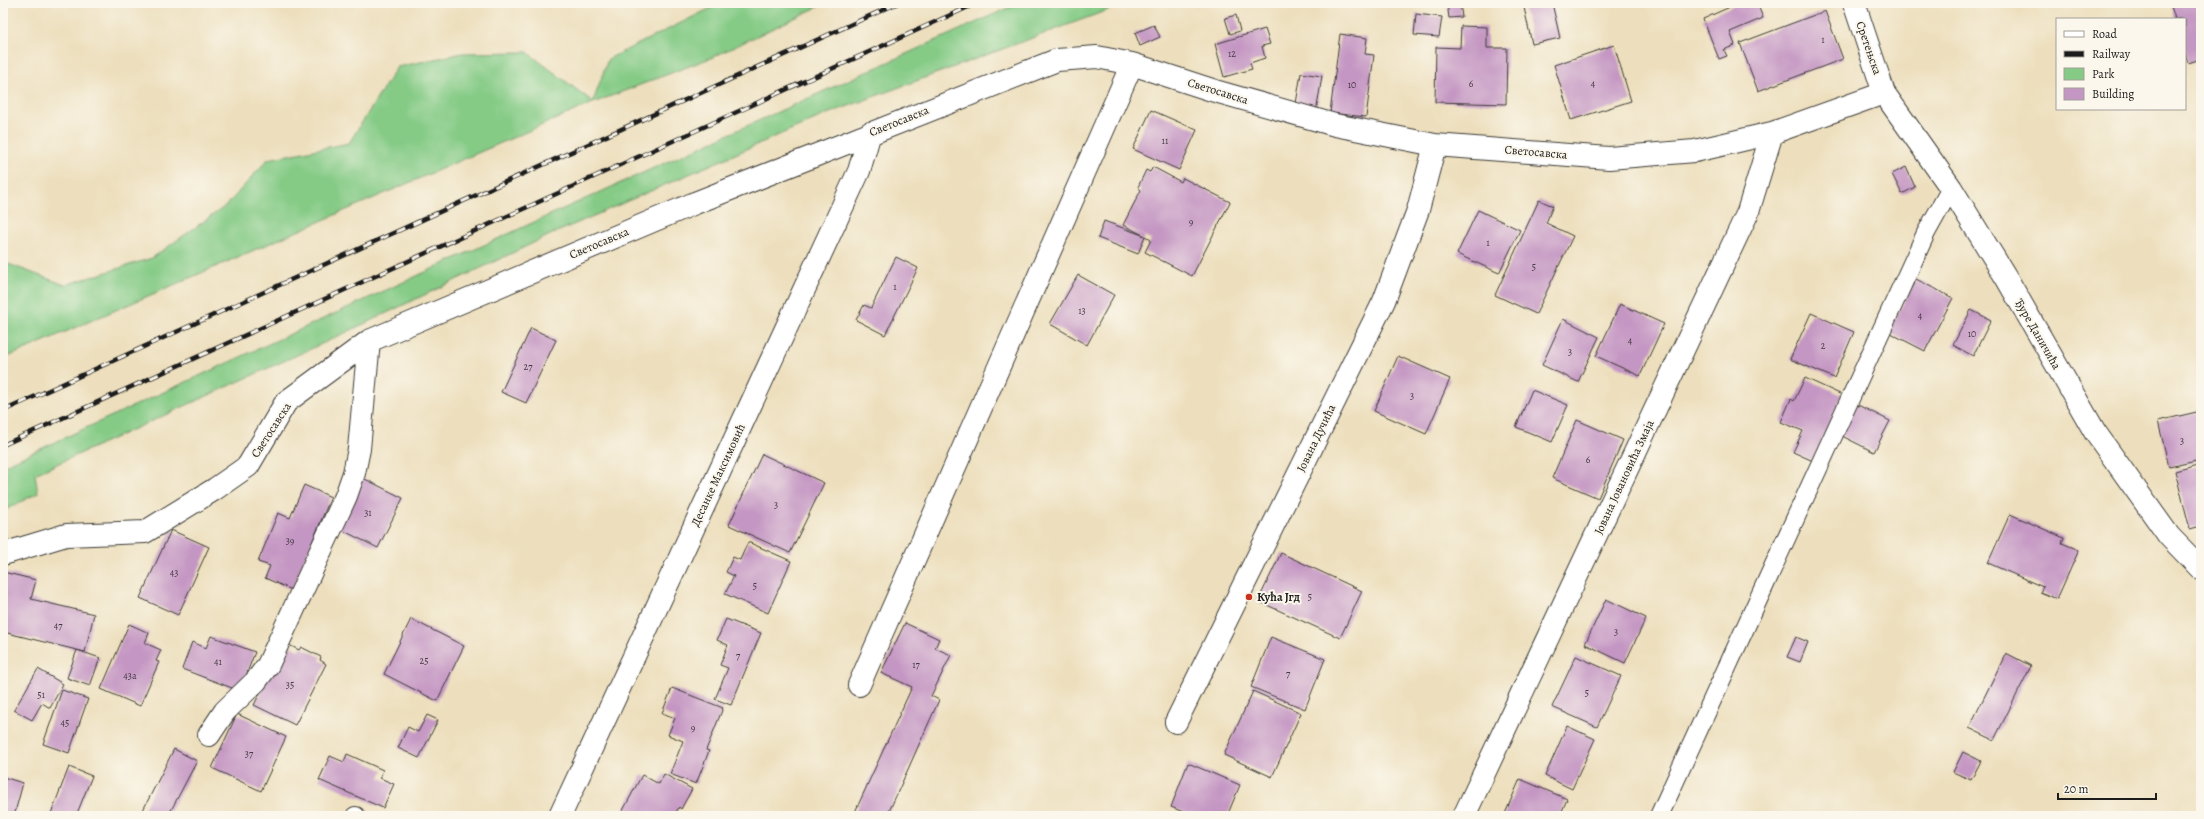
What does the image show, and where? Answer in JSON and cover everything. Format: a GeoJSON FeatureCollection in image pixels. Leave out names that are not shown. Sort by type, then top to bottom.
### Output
{"type":"FeatureCollection","features":[{"type":"Feature","properties":{"kind":"street","name":"Сретењска"},"geometry":{"type":"LineString","coordinates":[[1854,3],[1884,93]]}},
{"type":"Feature","properties":{"kind":"street","name":"Светосавска"},"geometry":{"type":"LineString","coordinates":[[3,554],[66,535],[145,532],[215,489],[248,466],[286,402],[369,341],[695,203],[1058,60],[1096,57],[1132,64],[1215,91],[1335,125],[1435,145],[1609,158],[1694,151],[1772,133],[1884,93]]}},
{"type":"Feature","properties":{"kind":"street"},"geometry":{"type":"LineString","coordinates":[[859,684],[1132,64]]}},
{"type":"Feature","properties":{"kind":"street","name":"Ђуре Даничића"},"geometry":{"type":"LineString","coordinates":[[1884,93],[1951,188],[2007,279],[2095,432],[2169,536],[2201,569]]}},
{"type":"Feature","properties":{"kind":"street","name":"Десанке Максимовић"},"geometry":{"type":"LineString","coordinates":[[560,816],[859,171],[870,133]]}},
{"type":"Feature","properties":{"kind":"street","name":"Јована Јовановића Змаја"},"geometry":{"type":"LineString","coordinates":[[1464,816],[1748,212],[1772,133]]}},
{"type":"Feature","properties":{"kind":"street","name":"Јована Дучића"},"geometry":{"type":"LineString","coordinates":[[1176,722],[1384,301],[1418,210],[1435,145]]}},
{"type":"Feature","properties":{"kind":"street"},"geometry":{"type":"LineString","coordinates":[[209,735],[225,711],[256,681],[268,665],[346,496],[359,449],[369,341]]}},
{"type":"Feature","properties":{"kind":"lane"},"geometry":{"type":"LineString","coordinates":[[1659,816],[1926,233],[1951,188]]}},
{"type":"Feature","properties":{"kind":"green space"},"geometry":{"type":"Polygon","coordinates":[[[721,3],[826,3],[713,57],[593,103],[3,359],[3,262],[65,285],[152,258],[227,205],[268,159],[349,143],[397,67],[463,53],[527,52],[593,102],[608,59],[721,3]]]}},
{"type":"Feature","properties":{"kind":"green space"},"geometry":{"type":"Polygon","coordinates":[[[1019,3],[1127,3],[827,114],[550,235],[326,342],[35,474],[38,493],[3,511],[3,466],[543,218],[1019,3]]]}},
{"type":"Feature","properties":{"kind":"building"},"geometry":{"type":"Polygon","coordinates":[[[1447,3],[1460,3],[1462,17],[1449,18],[1447,3]]]}},
{"type":"Feature","properties":{"kind":"building"},"geometry":{"type":"Polygon","coordinates":[[[1523,3],[1552,3],[1560,38],[1532,44],[1523,3]]]}},
{"type":"Feature","properties":{"kind":"building"},"geometry":{"type":"Polygon","coordinates":[[[1739,3],[1757,3],[1763,18],[1730,32],[1735,45],[1724,50],[1727,56],[1719,59],[1703,19],[1739,3]]]}},
{"type":"Feature","properties":{"kind":"building"},"geometry":{"type":"Polygon","coordinates":[[[2170,3],[2201,3],[2201,59],[2188,63],[2186,56],[2186,18],[2175,18],[2170,3]]]}},
{"type":"Feature","properties":{"kind":"building"},"geometry":{"type":"Polygon","coordinates":[[[1825,11],[1843,59],[1758,91],[1740,43],[1825,11]]]}},
{"type":"Feature","properties":{"kind":"building"},"geometry":{"type":"Polygon","coordinates":[[[1416,14],[1442,17],[1439,37],[1414,35],[1416,14]]]}},
{"type":"Feature","properties":{"kind":"building"},"geometry":{"type":"Polygon","coordinates":[[[1236,15],[1240,31],[1230,34],[1225,18],[1236,15]]]}},
{"type":"Feature","properties":{"kind":"building"},"geometry":{"type":"Polygon","coordinates":[[[1154,25],[1160,37],[1140,46],[1135,33],[1154,25]]]}},
{"type":"Feature","properties":{"kind":"building"},"geometry":{"type":"Polygon","coordinates":[[[1461,26],[1487,27],[1487,48],[1507,48],[1506,104],[1435,102],[1436,47],[1460,48],[1461,26]]]}},
{"type":"Feature","properties":{"kind":"building"},"geometry":{"type":"Polygon","coordinates":[[[1265,29],[1270,44],[1262,46],[1265,58],[1250,63],[1252,69],[1224,77],[1215,44],[1265,29]]]}},
{"type":"Feature","properties":{"kind":"building"},"geometry":{"type":"Polygon","coordinates":[[[1340,34],[1367,38],[1365,54],[1374,55],[1366,117],[1330,113],[1340,34]]]}},
{"type":"Feature","properties":{"kind":"building"},"geometry":{"type":"Polygon","coordinates":[[[1614,45],[1631,101],[1571,120],[1554,65],[1614,45]]]}},
{"type":"Feature","properties":{"kind":"building"},"geometry":{"type":"Polygon","coordinates":[[[1301,73],[1322,76],[1316,113],[1295,110],[1301,73]]]}},
{"type":"Feature","properties":{"kind":"building"},"geometry":{"type":"Polygon","coordinates":[[[1151,110],[1197,130],[1179,170],[1133,149],[1151,110]]]}},
{"type":"Feature","properties":{"kind":"building"},"geometry":{"type":"Polygon","coordinates":[[[1153,167],[1181,182],[1183,178],[1230,202],[1192,276],[1145,252],[1151,240],[1123,225],[1141,190],[1138,187],[1146,170],[1150,172],[1153,167]]]}},
{"type":"Feature","properties":{"kind":"building"},"geometry":{"type":"Polygon","coordinates":[[[1906,167],[1915,187],[1902,194],[1892,174],[1906,167]]]}},
{"type":"Feature","properties":{"kind":"building"},"geometry":{"type":"Polygon","coordinates":[[[1539,200],[1553,206],[1546,223],[1573,236],[1536,314],[1495,295],[1539,200]]]}},
{"type":"Feature","properties":{"kind":"building"},"geometry":{"type":"Polygon","coordinates":[[[1478,210],[1520,230],[1499,273],[1457,254],[1478,210]]]}},
{"type":"Feature","properties":{"kind":"building"},"geometry":{"type":"Polygon","coordinates":[[[1104,221],[1145,236],[1138,254],[1098,238],[1104,221]]]}},
{"type":"Feature","properties":{"kind":"building"},"geometry":{"type":"Polygon","coordinates":[[[896,257],[918,268],[885,335],[856,320],[864,305],[871,308],[896,257]]]}},
{"type":"Feature","properties":{"kind":"building"},"geometry":{"type":"Polygon","coordinates":[[[1078,275],[1114,295],[1087,345],[1050,324],[1078,275]]]}},
{"type":"Feature","properties":{"kind":"building"},"geometry":{"type":"Polygon","coordinates":[[[1916,279],[1953,298],[1925,351],[1888,332],[1916,279]]]}},
{"type":"Feature","properties":{"kind":"building"},"geometry":{"type":"Polygon","coordinates":[[[1620,304],[1664,324],[1640,376],[1596,356],[1620,304]]]}},
{"type":"Feature","properties":{"kind":"building"},"geometry":{"type":"Polygon","coordinates":[[[1971,310],[1991,320],[1973,356],[1953,345],[1971,310]]]}},
{"type":"Feature","properties":{"kind":"building"},"geometry":{"type":"Polygon","coordinates":[[[1811,313],[1854,332],[1834,378],[1790,359],[1811,313]]]}},
{"type":"Feature","properties":{"kind":"building"},"geometry":{"type":"Polygon","coordinates":[[[1563,319],[1599,337],[1578,382],[1542,365],[1563,319]]]}},
{"type":"Feature","properties":{"kind":"building"},"geometry":{"type":"Polygon","coordinates":[[[531,328],[556,340],[526,403],[501,392],[531,328]]]}},
{"type":"Feature","properties":{"kind":"building"},"geometry":{"type":"Polygon","coordinates":[[[1398,356],[1450,379],[1426,434],[1374,411],[1398,356]]]}},
{"type":"Feature","properties":{"kind":"building"},"geometry":{"type":"Polygon","coordinates":[[[1805,378],[1842,395],[1813,461],[1793,452],[1803,431],[1781,422],[1791,399],[1794,401],[1805,378]]]}},
{"type":"Feature","properties":{"kind":"building"},"geometry":{"type":"Polygon","coordinates":[[[1532,390],[1568,405],[1552,442],[1516,427],[1532,390]]]}},
{"type":"Feature","properties":{"kind":"building"},"geometry":{"type":"Polygon","coordinates":[[[1856,404],[1890,421],[1874,452],[1840,435],[1856,404]]]}},
{"type":"Feature","properties":{"kind":"building"},"geometry":{"type":"Polygon","coordinates":[[[2201,411],[2201,460],[2169,467],[2158,421],[2201,411]]]}},
{"type":"Feature","properties":{"kind":"building"},"geometry":{"type":"Polygon","coordinates":[[[1577,420],[1623,440],[1598,498],[1552,478],[1577,420]]]}},
{"type":"Feature","properties":{"kind":"building"},"geometry":{"type":"Polygon","coordinates":[[[762,454],[824,483],[790,553],[729,525],[762,454]]]}},
{"type":"Feature","properties":{"kind":"building"},"geometry":{"type":"Polygon","coordinates":[[[2201,464],[2201,526],[2190,529],[2175,471],[2201,464]]]}},
{"type":"Feature","properties":{"kind":"building"},"geometry":{"type":"Polygon","coordinates":[[[359,476],[403,498],[378,548],[334,526],[359,476]]]}},
{"type":"Feature","properties":{"kind":"building"},"geometry":{"type":"Polygon","coordinates":[[[304,485],[331,497],[292,590],[265,578],[270,566],[258,562],[278,513],[290,518],[304,485]]]}},
{"type":"Feature","properties":{"kind":"building"},"geometry":{"type":"Polygon","coordinates":[[[2010,514],[2064,538],[2062,543],[2079,550],[2057,599],[2040,592],[2043,587],[1988,563],[2010,514]]]}},
{"type":"Feature","properties":{"kind":"building"},"geometry":{"type":"Polygon","coordinates":[[[171,530],[209,547],[178,615],[140,598],[171,530]]]}},
{"type":"Feature","properties":{"kind":"building"},"geometry":{"type":"Polygon","coordinates":[[[748,542],[791,561],[768,613],[725,594],[734,576],[726,572],[733,557],[740,560],[748,542]]]}},
{"type":"Feature","properties":{"kind":"building"},"geometry":{"type":"Polygon","coordinates":[[[1281,553],[1362,591],[1340,638],[1258,601],[1281,553]]]}},
{"type":"Feature","properties":{"kind":"building"},"geometry":{"type":"Polygon","coordinates":[[[3,572],[36,580],[31,599],[94,614],[85,652],[3,632],[3,572]]]}},
{"type":"Feature","properties":{"kind":"building"},"geometry":{"type":"Polygon","coordinates":[[[1606,599],[1646,618],[1625,663],[1585,644],[1606,599]]]}},
{"type":"Feature","properties":{"kind":"building"},"geometry":{"type":"Polygon","coordinates":[[[411,619],[464,646],[437,701],[384,674],[411,619]]]}},
{"type":"Feature","properties":{"kind":"building"},"geometry":{"type":"Polygon","coordinates":[[[726,619],[761,633],[731,705],[715,699],[728,668],[720,665],[728,645],[717,640],[726,619]]]}},
{"type":"Feature","properties":{"kind":"building"},"geometry":{"type":"Polygon","coordinates":[[[905,623],[939,639],[935,648],[951,655],[931,696],[939,700],[887,816],[856,816],[857,813],[855,812],[912,687],[881,673],[905,623]]]}},
{"type":"Feature","properties":{"kind":"building"},"geometry":{"type":"Polygon","coordinates":[[[129,624],[149,633],[145,643],[161,650],[156,661],[159,662],[140,706],[101,689],[129,624]]]}},
{"type":"Feature","properties":{"kind":"building"},"geometry":{"type":"Polygon","coordinates":[[[211,636],[255,652],[240,691],[182,669],[192,642],[206,648],[211,636]]]}},
{"type":"Feature","properties":{"kind":"building"},"geometry":{"type":"Polygon","coordinates":[[[1271,637],[1325,659],[1305,709],[1251,687],[1271,637]]]}},
{"type":"Feature","properties":{"kind":"building"},"geometry":{"type":"Polygon","coordinates":[[[1796,637],[1808,642],[1800,662],[1787,657],[1796,637]]]}},
{"type":"Feature","properties":{"kind":"building"},"geometry":{"type":"Polygon","coordinates":[[[285,643],[299,650],[301,647],[321,657],[320,660],[326,664],[295,725],[254,705],[285,643]]]}},
{"type":"Feature","properties":{"kind":"building"},"geometry":{"type":"Polygon","coordinates":[[[77,650],[100,658],[90,686],[67,678],[77,650]]]}},
{"type":"Feature","properties":{"kind":"building"},"geometry":{"type":"Polygon","coordinates":[[[2006,653],[2031,666],[1994,740],[1969,728],[2006,653]]]}},
{"type":"Feature","properties":{"kind":"building"},"geometry":{"type":"Polygon","coordinates":[[[1576,656],[1621,676],[1597,727],[1552,707],[1576,656]]]}},
{"type":"Feature","properties":{"kind":"building"},"geometry":{"type":"Polygon","coordinates":[[[38,669],[63,684],[50,708],[42,703],[32,720],[14,710],[38,669]]]}},
{"type":"Feature","properties":{"kind":"building"},"geometry":{"type":"Polygon","coordinates":[[[672,688],[723,708],[706,750],[709,751],[696,784],[670,774],[683,741],[668,735],[675,718],[662,713],[672,688]]]}},
{"type":"Feature","properties":{"kind":"building"},"geometry":{"type":"Polygon","coordinates":[[[62,690],[88,699],[69,753],[43,744],[62,690]]]}},
{"type":"Feature","properties":{"kind":"building"},"geometry":{"type":"Polygon","coordinates":[[[1253,691],[1301,713],[1272,777],[1224,755],[1253,691]]]}},
{"type":"Feature","properties":{"kind":"building"},"geometry":{"type":"Polygon","coordinates":[[[237,714],[286,737],[261,791],[212,768],[237,714]]]}},
{"type":"Feature","properties":{"kind":"building"},"geometry":{"type":"Polygon","coordinates":[[[427,715],[438,720],[419,758],[398,748],[408,727],[418,732],[427,715]]]}},
{"type":"Feature","properties":{"kind":"building"},"geometry":{"type":"Polygon","coordinates":[[[1567,726],[1595,739],[1572,789],[1545,776],[1567,726]]]}},
{"type":"Feature","properties":{"kind":"building"},"geometry":{"type":"Polygon","coordinates":[[[174,749],[197,761],[168,816],[140,816],[174,749]]]}},
{"type":"Feature","properties":{"kind":"building"},"geometry":{"type":"Polygon","coordinates":[[[1963,752],[1981,761],[1971,780],[1953,772],[1963,752]]]}},
{"type":"Feature","properties":{"kind":"building"},"geometry":{"type":"Polygon","coordinates":[[[347,754],[383,770],[380,778],[394,784],[383,808],[319,780],[330,756],[344,762],[347,754]]]}},
{"type":"Feature","properties":{"kind":"building"},"geometry":{"type":"Polygon","coordinates":[[[1188,763],[1240,785],[1227,816],[1193,816],[1171,807],[1188,763]]]}},
{"type":"Feature","properties":{"kind":"building"},"geometry":{"type":"Polygon","coordinates":[[[69,767],[92,776],[76,816],[50,816],[69,767]]]}},
{"type":"Feature","properties":{"kind":"building"},"geometry":{"type":"Polygon","coordinates":[[[664,774],[692,789],[681,809],[679,807],[674,816],[620,816],[642,775],[659,784],[664,774]]]}},
{"type":"Feature","properties":{"kind":"building"},"geometry":{"type":"Polygon","coordinates":[[[3,777],[23,783],[14,816],[3,816],[3,777]]]}},
{"type":"Feature","properties":{"kind":"building"},"geometry":{"type":"Polygon","coordinates":[[[1520,779],[1567,799],[1560,816],[1504,816],[1520,779]]]}},
{"type":"Feature","properties":{"kind":"railway"},"geometry":{"type":"LineString","coordinates":[[3,411],[898,3]]}},
{"type":"Feature","properties":{"kind":"railway"},"geometry":{"type":"LineString","coordinates":[[3,445],[977,3]]}},
{"type":"Feature","properties":{"kind":"place","name":"Кућа Јгд"},"geometry":{"type":"Point","coordinates":[1249,597]}}]}
